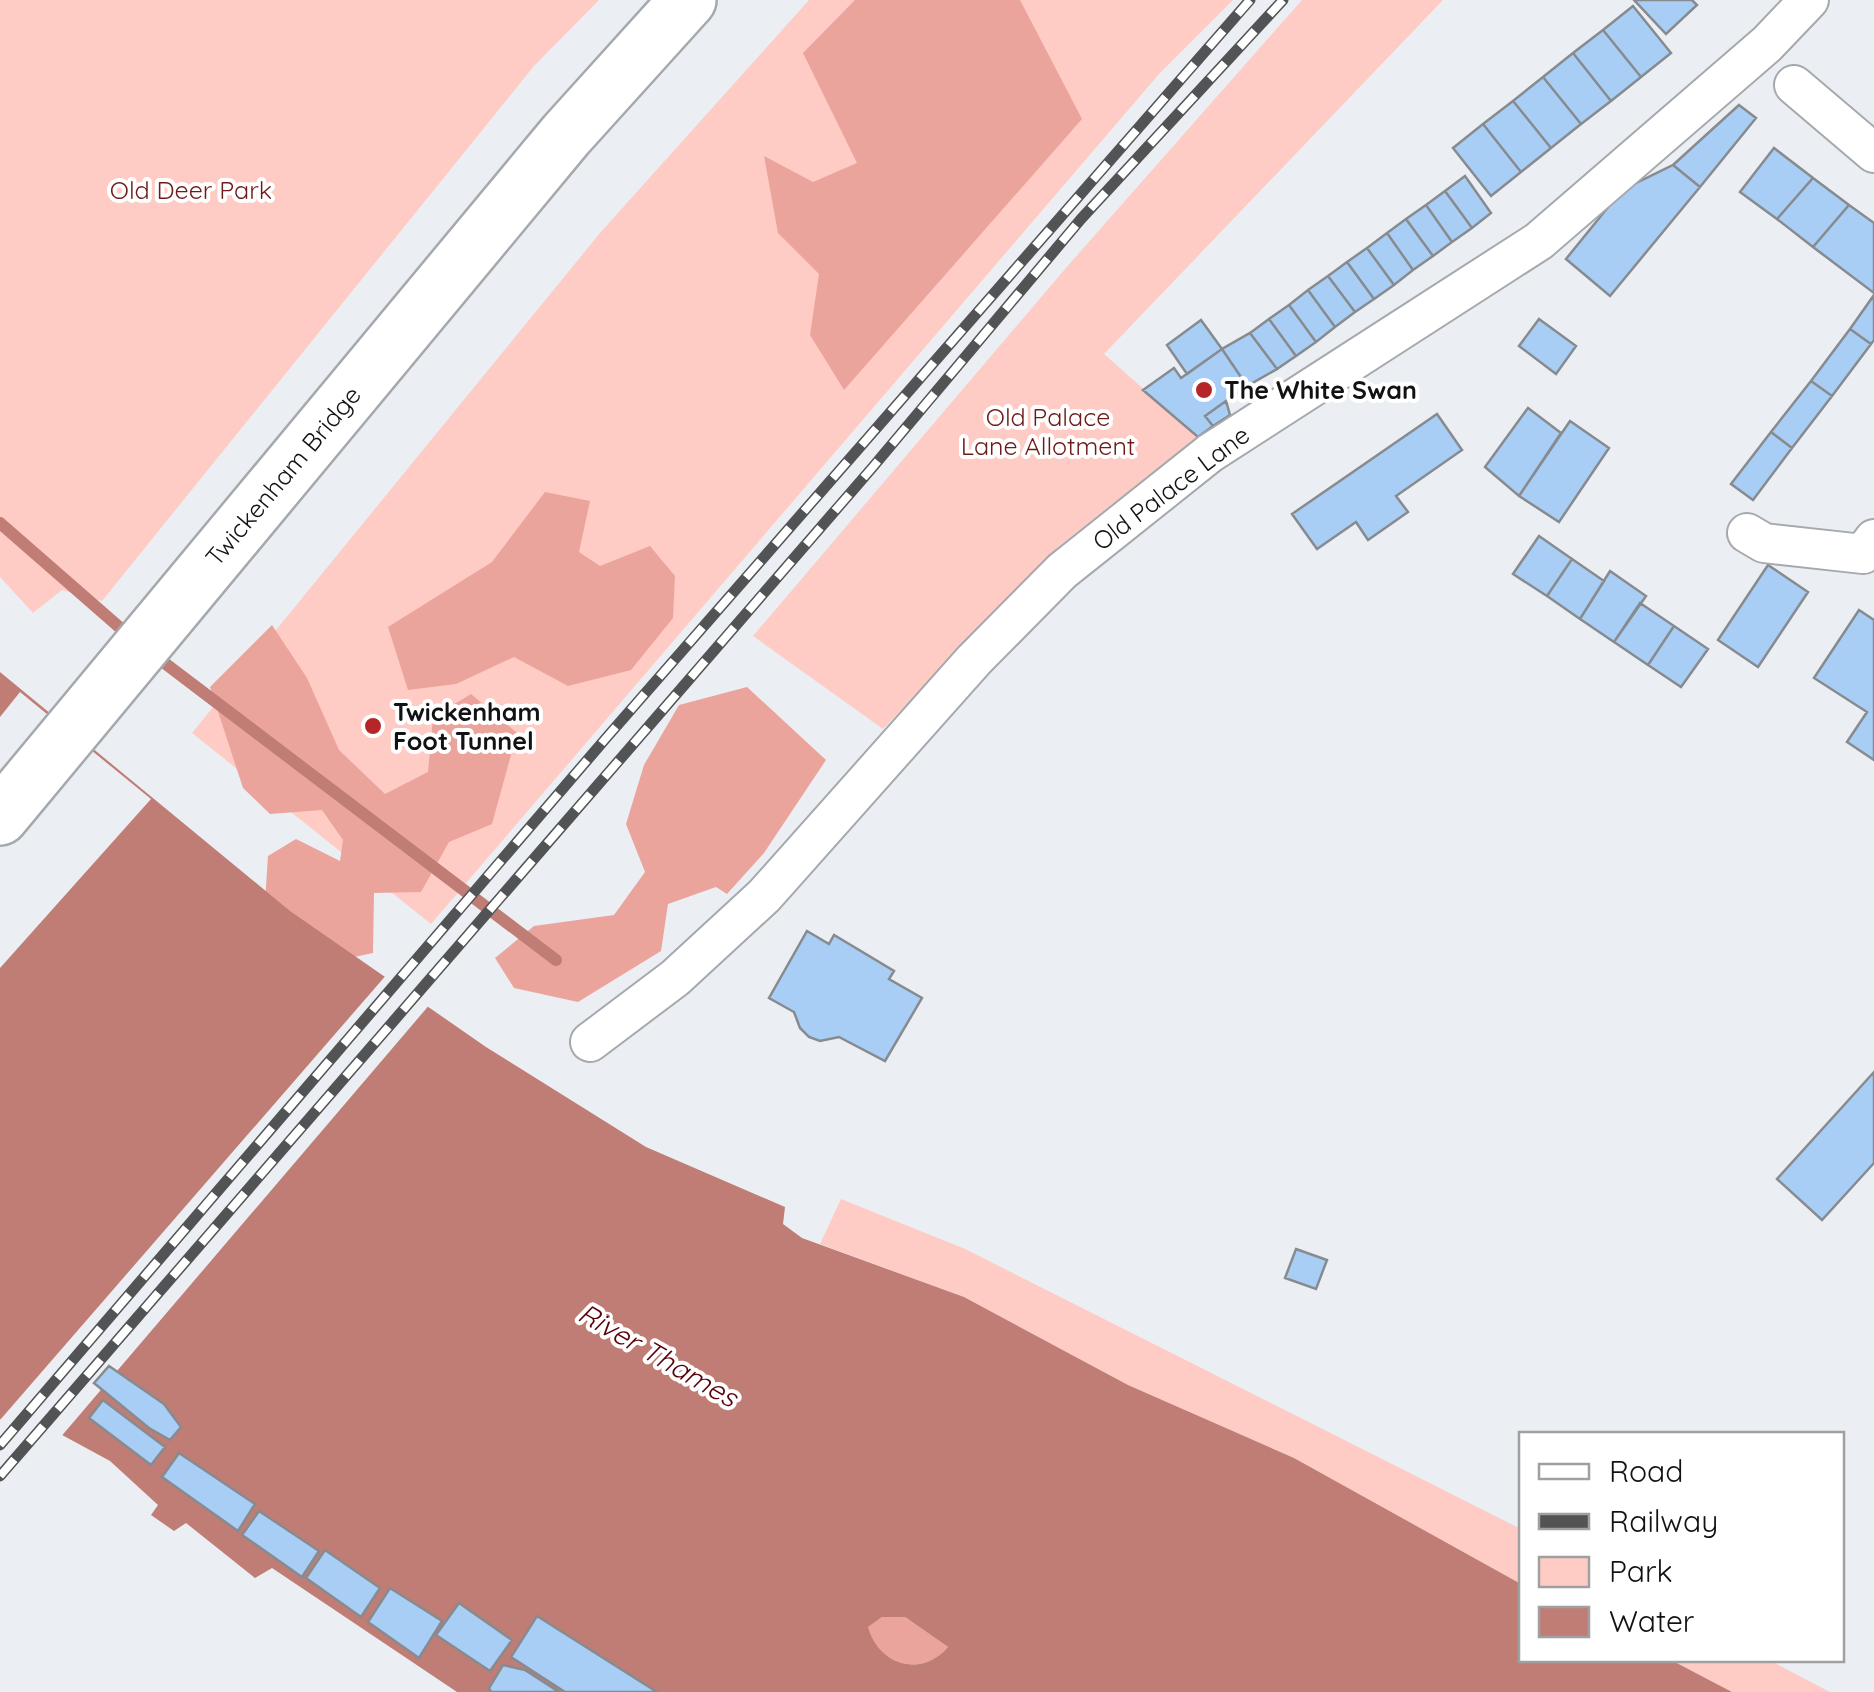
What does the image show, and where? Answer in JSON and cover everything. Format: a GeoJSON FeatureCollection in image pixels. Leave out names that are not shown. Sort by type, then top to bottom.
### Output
{"type":"FeatureCollection","features":[{"type":"Feature","properties":{"kind":"highway","name":"Twickenham Bridge"},"geometry":{"type":"LineString","coordinates":[[0,817],[566,135],[688,0]]}},
{"type":"Feature","properties":{"kind":"street","name":"Old Palace Lane"},"geometry":{"type":"LineString","coordinates":[[590,1042],[674,978],[764,896],[974,660],[1062,572],[1196,463],[1539,241],[1768,44],[1809,0]]}},
{"type":"Feature","properties":{"kind":"street"},"geometry":{"type":"LineString","coordinates":[[1794,85],[1874,153]]}},
{"type":"Feature","properties":{"kind":"street"},"geometry":{"type":"LineString","coordinates":[[1747,532],[1764,543],[1870,551]]}},
{"type":"Feature","properties":{"kind":"green space","name":"Old Deer Park"},"geometry":{"type":"Polygon","coordinates":[[[0,0],[599,0],[534,66],[102,601],[62,590],[33,613],[0,577],[0,0]]]}},
{"type":"Feature","properties":{"kind":"green space"},"geometry":{"type":"Polygon","coordinates":[[[809,0],[1233,0],[1159,74],[431,924],[192,733],[600,233],[809,0]]]}},
{"type":"Feature","properties":{"kind":"green space","name":"Old Palace Lane Allotment"},"geometry":{"type":"Polygon","coordinates":[[[1302,0],[1443,0],[1104,354],[1198,437],[1059,546],[883,729],[753,636],[1065,269],[1302,0]]]}},
{"type":"Feature","properties":{"kind":"green space"},"geometry":{"type":"Polygon","coordinates":[[[841,1199],[965,1249],[1519,1528],[1519,1583],[1294,1458],[1128,1385],[964,1297],[820,1244],[841,1199]]]}},
{"type":"Feature","properties":{"kind":"green space"},"geometry":{"type":"Polygon","coordinates":[[[1675,1662],[1773,1662],[1830,1692],[1732,1692],[1675,1662]]]}},
{"type":"Feature","properties":{"kind":"shaded area"},"geometry":{"type":"Polygon","coordinates":[[[855,0],[1020,0],[1082,119],[844,390],[810,335],[819,274],[778,233],[764,156],[813,182],[857,163],[803,53],[855,0]]]}},
{"type":"Feature","properties":{"kind":"shaded area"},"geometry":{"type":"Polygon","coordinates":[[[545,492],[590,501],[579,552],[600,566],[650,546],[675,576],[673,618],[631,670],[568,686],[514,657],[456,684],[408,690],[388,627],[492,562],[545,492]]]}},
{"type":"Feature","properties":{"kind":"shaded area"},"geometry":{"type":"Polygon","coordinates":[[[272,625],[307,678],[339,750],[385,794],[428,772],[433,717],[471,694],[517,733],[492,824],[449,842],[421,892],[374,893],[373,953],[303,968],[264,917],[268,856],[296,839],[340,861],[343,840],[322,810],[270,814],[243,788],[210,687],[272,625]]]}},
{"type":"Feature","properties":{"kind":"shaded area"},"geometry":{"type":"Polygon","coordinates":[[[747,687],[826,760],[764,853],[727,894],[716,887],[668,904],[661,951],[578,1002],[514,988],[495,958],[534,926],[614,915],[645,872],[626,824],[644,765],[679,705],[747,687]]]}},
{"type":"Feature","properties":{"kind":"shaded area"},"geometry":{"type":"Polygon","coordinates":[[[882,1617],[905,1617],[948,1647],[926,1663],[902,1663],[891,1658],[873,1640],[867,1627],[882,1617]]]}},
{"type":"Feature","properties":{"kind":"water","name":"River Thames"},"geometry":{"type":"Polygon","coordinates":[[[0,672],[290,911],[486,1047],[646,1147],[785,1207],[783,1224],[802,1238],[964,1297],[1128,1385],[1294,1458],[1519,1583],[1519,1662],[1675,1662],[1732,1692],[457,1692],[272,1568],[255,1578],[186,1523],[174,1531],[151,1515],[158,1505],[110,1461],[29,1417],[8,1427],[0,1419],[0,672]],[[882,1617],[868,1627],[881,1650],[902,1663],[926,1663],[948,1647],[905,1617],[882,1617]]]}},
{"type":"Feature","properties":{"kind":"pier"},"geometry":{"type":"Polygon","coordinates":[[[20,692],[151,799],[0,968],[0,717],[20,692]]]}},
{"type":"Feature","properties":{"kind":"pier"},"geometry":{"type":"Polygon","coordinates":[[[388,973],[431,1003],[59,1439],[29,1422],[6,1431],[0,1420],[388,973]]]}},
{"type":"Feature","properties":{"kind":"building"},"geometry":{"type":"Polygon","coordinates":[[[1634,0],[1692,0],[1697,5],[1666,34],[1634,0]]]}},
{"type":"Feature","properties":{"kind":"building"},"geometry":{"type":"Polygon","coordinates":[[[1633,6],[1671,53],[1641,77],[1603,30],[1633,6]]]}},
{"type":"Feature","properties":{"kind":"building"},"geometry":{"type":"Polygon","coordinates":[[[1603,30],[1641,77],[1611,101],[1573,53],[1603,30]]]}},
{"type":"Feature","properties":{"kind":"building"},"geometry":{"type":"Polygon","coordinates":[[[1573,53],[1611,101],[1581,124],[1543,77],[1573,53]]]}},
{"type":"Feature","properties":{"kind":"building"},"geometry":{"type":"Polygon","coordinates":[[[1543,77],[1581,124],[1551,148],[1513,101],[1543,77]]]}},
{"type":"Feature","properties":{"kind":"building"},"geometry":{"type":"Polygon","coordinates":[[[1513,101],[1551,148],[1521,172],[1483,124],[1513,101]]]}},
{"type":"Feature","properties":{"kind":"building"},"geometry":{"type":"Polygon","coordinates":[[[1739,105],[1756,118],[1700,187],[1673,165],[1739,105]]]}},
{"type":"Feature","properties":{"kind":"building"},"geometry":{"type":"Polygon","coordinates":[[[1483,124],[1521,172],[1491,196],[1453,148],[1483,124]]]}},
{"type":"Feature","properties":{"kind":"building"},"geometry":{"type":"Polygon","coordinates":[[[1774,148],[1813,178],[1777,219],[1740,192],[1774,148]]]}},
{"type":"Feature","properties":{"kind":"building"},"geometry":{"type":"Polygon","coordinates":[[[1673,165],[1700,187],[1610,296],[1566,259],[1622,190],[1673,165]]]}},
{"type":"Feature","properties":{"kind":"building"},"geometry":{"type":"Polygon","coordinates":[[[1465,176],[1491,213],[1472,228],[1445,191],[1465,176]]]}},
{"type":"Feature","properties":{"kind":"building"},"geometry":{"type":"Polygon","coordinates":[[[1813,178],[1849,205],[1813,247],[1777,219],[1813,178]]]}},
{"type":"Feature","properties":{"kind":"building"},"geometry":{"type":"Polygon","coordinates":[[[1445,191],[1472,228],[1452,242],[1426,205],[1445,191]]]}},
{"type":"Feature","properties":{"kind":"building"},"geometry":{"type":"Polygon","coordinates":[[[1426,205],[1452,242],[1433,256],[1406,219],[1426,205]]]}},
{"type":"Feature","properties":{"kind":"building"},"geometry":{"type":"Polygon","coordinates":[[[1849,205],[1874,223],[1874,293],[1813,247],[1849,205]]]}},
{"type":"Feature","properties":{"kind":"building"},"geometry":{"type":"Polygon","coordinates":[[[1406,219],[1433,256],[1413,270],[1387,233],[1406,219]]]}},
{"type":"Feature","properties":{"kind":"building"},"geometry":{"type":"Polygon","coordinates":[[[1387,233],[1413,270],[1394,285],[1367,248],[1387,233]]]}},
{"type":"Feature","properties":{"kind":"building"},"geometry":{"type":"Polygon","coordinates":[[[1367,248],[1394,285],[1374,299],[1347,262],[1367,248]]]}},
{"type":"Feature","properties":{"kind":"building"},"geometry":{"type":"Polygon","coordinates":[[[1347,262],[1374,299],[1355,312],[1328,276],[1347,262]]]}},
{"type":"Feature","properties":{"kind":"building"},"geometry":{"type":"Polygon","coordinates":[[[1328,276],[1355,312],[1335,327],[1308,290],[1328,276]]]}},
{"type":"Feature","properties":{"kind":"building"},"geometry":{"type":"Polygon","coordinates":[[[1308,290],[1335,327],[1316,342],[1289,305],[1308,290]]]}},
{"type":"Feature","properties":{"kind":"building"},"geometry":{"type":"Polygon","coordinates":[[[1874,295],[1874,340],[1871,344],[1850,329],[1874,295]]]}},
{"type":"Feature","properties":{"kind":"building"},"geometry":{"type":"Polygon","coordinates":[[[1289,305],[1316,342],[1296,356],[1269,319],[1289,305]]]}},
{"type":"Feature","properties":{"kind":"building"},"geometry":{"type":"Polygon","coordinates":[[[1269,319],[1296,356],[1277,369],[1250,333],[1269,319]]]}},
{"type":"Feature","properties":{"kind":"building"},"geometry":{"type":"Polygon","coordinates":[[[1539,319],[1576,346],[1556,374],[1519,346],[1539,319]]]}},
{"type":"Feature","properties":{"kind":"building"},"geometry":{"type":"Polygon","coordinates":[[[1201,320],[1222,349],[1187,374],[1167,345],[1201,320]]]}},
{"type":"Feature","properties":{"kind":"building"},"geometry":{"type":"Polygon","coordinates":[[[1850,329],[1871,344],[1832,396],[1811,381],[1850,329]]]}},
{"type":"Feature","properties":{"kind":"building"},"geometry":{"type":"Polygon","coordinates":[[[1250,333],[1277,369],[1247,386],[1222,349],[1250,333]]]}},
{"type":"Feature","properties":{"kind":"building"},"geometry":{"type":"Polygon","coordinates":[[[1222,349],[1247,386],[1205,416],[1213,426],[1198,437],[1143,390],[1174,368],[1181,378],[1222,349]]]}},
{"type":"Feature","properties":{"kind":"building"},"geometry":{"type":"Polygon","coordinates":[[[1811,381],[1832,396],[1792,448],[1771,432],[1811,381]]]}},
{"type":"Feature","properties":{"kind":"building"},"geometry":{"type":"Polygon","coordinates":[[[1226,401],[1230,415],[1213,426],[1205,416],[1226,401]]]}},
{"type":"Feature","properties":{"kind":"building"},"geometry":{"type":"Polygon","coordinates":[[[1528,408],[1561,433],[1519,496],[1485,467],[1528,408]]]}},
{"type":"Feature","properties":{"kind":"building"},"geometry":{"type":"Polygon","coordinates":[[[1437,414],[1462,450],[1396,496],[1408,512],[1368,540],[1356,522],[1317,549],[1292,514],[1437,414]]]}},
{"type":"Feature","properties":{"kind":"building"},"geometry":{"type":"Polygon","coordinates":[[[1570,421],[1609,448],[1559,522],[1519,496],[1570,421]]]}},
{"type":"Feature","properties":{"kind":"building"},"geometry":{"type":"Polygon","coordinates":[[[1771,432],[1792,448],[1753,500],[1731,484],[1771,432]]]}},
{"type":"Feature","properties":{"kind":"building"},"geometry":{"type":"Polygon","coordinates":[[[1539,536],[1572,559],[1547,596],[1513,574],[1539,536]]]}},
{"type":"Feature","properties":{"kind":"building"},"geometry":{"type":"Polygon","coordinates":[[[1572,559],[1604,581],[1580,619],[1547,596],[1572,559]]]}},
{"type":"Feature","properties":{"kind":"building"},"geometry":{"type":"Polygon","coordinates":[[[1768,565],[1808,592],[1758,667],[1718,640],[1768,565]]]}},
{"type":"Feature","properties":{"kind":"building"},"geometry":{"type":"Polygon","coordinates":[[[1610,571],[1646,596],[1614,642],[1580,619],[1610,571]]]}},
{"type":"Feature","properties":{"kind":"building"},"geometry":{"type":"Polygon","coordinates":[[[1640,603],[1674,626],[1648,665],[1614,642],[1640,603]]]}},
{"type":"Feature","properties":{"kind":"building"},"geometry":{"type":"Polygon","coordinates":[[[1859,610],[1874,620],[1874,760],[1847,742],[1867,712],[1814,678],[1859,610]]]}},
{"type":"Feature","properties":{"kind":"building"},"geometry":{"type":"Polygon","coordinates":[[[1674,626],[1708,649],[1681,687],[1648,665],[1674,626]]]}},
{"type":"Feature","properties":{"kind":"building"},"geometry":{"type":"Polygon","coordinates":[[[807,931],[829,944],[834,935],[894,971],[889,979],[922,998],[885,1061],[839,1037],[820,1041],[809,1037],[800,1028],[794,1012],[769,998],[807,931]]]}},
{"type":"Feature","properties":{"kind":"building"},"geometry":{"type":"Polygon","coordinates":[[[1874,1072],[1874,1163],[1822,1220],[1777,1179],[1874,1072]]]}},
{"type":"Feature","properties":{"kind":"building"},"geometry":{"type":"Polygon","coordinates":[[[1296,1249],[1327,1260],[1316,1289],[1285,1278],[1296,1249]]]}},
{"type":"Feature","properties":{"kind":"building"},"geometry":{"type":"Polygon","coordinates":[[[109,1366],[164,1404],[181,1427],[170,1440],[94,1383],[109,1366]]]}},
{"type":"Feature","properties":{"kind":"building"},"geometry":{"type":"Polygon","coordinates":[[[103,1400],[165,1447],[151,1465],[89,1418],[103,1400]]]}},
{"type":"Feature","properties":{"kind":"building"},"geometry":{"type":"Polygon","coordinates":[[[179,1453],[255,1504],[238,1531],[162,1477],[179,1453]]]}},
{"type":"Feature","properties":{"kind":"building"},"geometry":{"type":"Polygon","coordinates":[[[259,1511],[319,1551],[302,1577],[242,1535],[259,1511]]]}},
{"type":"Feature","properties":{"kind":"building"},"geometry":{"type":"Polygon","coordinates":[[[325,1550],[380,1588],[361,1617],[306,1578],[325,1550]]]}},
{"type":"Feature","properties":{"kind":"building"},"geometry":{"type":"Polygon","coordinates":[[[390,1588],[442,1621],[419,1658],[368,1622],[390,1588]]]}},
{"type":"Feature","properties":{"kind":"building"},"geometry":{"type":"Polygon","coordinates":[[[459,1603],[512,1640],[490,1671],[436,1635],[459,1603]]]}},
{"type":"Feature","properties":{"kind":"building"},"geometry":{"type":"Polygon","coordinates":[[[537,1616],[657,1692],[565,1692],[511,1657],[537,1616]]]}},
{"type":"Feature","properties":{"kind":"building"},"geometry":{"type":"Polygon","coordinates":[[[503,1665],[525,1670],[559,1692],[491,1692],[489,1688],[503,1665]]]}},
{"type":"Feature","properties":{"kind":"waterway"},"geometry":{"type":"LineString","coordinates":[[0,523],[134,640]]}},
{"type":"Feature","properties":{"kind":"waterway"},"geometry":{"type":"LineString","coordinates":[[154,655],[556,960]]}},
{"type":"Feature","properties":{"kind":"railway"},"geometry":{"type":"LineString","coordinates":[[0,1445],[607,737],[1250,0]]}},
{"type":"Feature","properties":{"kind":"railway"},"geometry":{"type":"LineString","coordinates":[[0,1476],[872,468],[1081,219],[1283,0]]}},
{"type":"Feature","properties":{"kind":"place","name":"The White Swan"},"geometry":{"type":"Point","coordinates":[1204,390]}},
{"type":"Feature","properties":{"kind":"place","name":"Twickenham Foot Tunnel"},"geometry":{"type":"Point","coordinates":[373,726]}}]}
